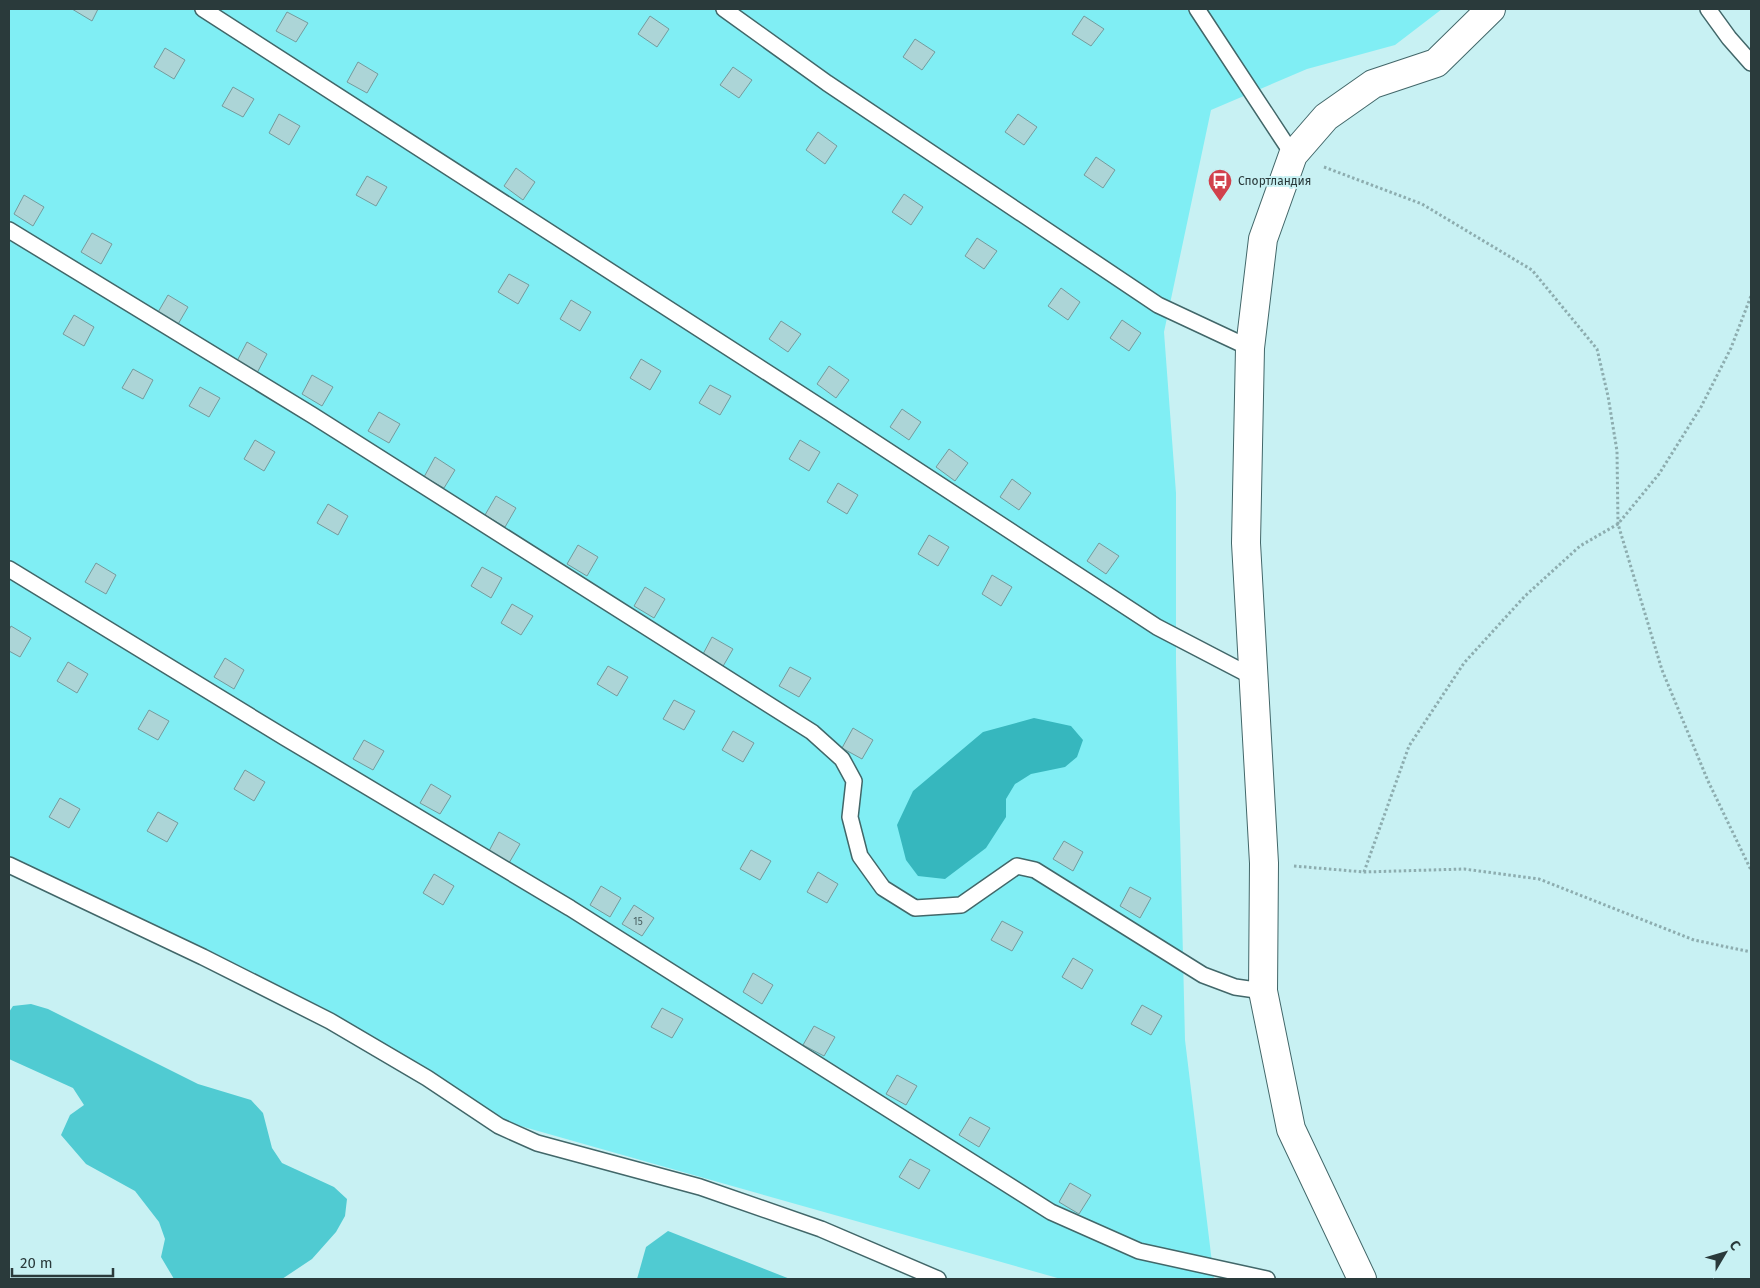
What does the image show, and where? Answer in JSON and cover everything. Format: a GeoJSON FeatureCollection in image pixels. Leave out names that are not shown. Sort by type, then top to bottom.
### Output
{"type":"FeatureCollection","features":[{"type":"Feature","properties":{"kind":"street"},"geometry":{"type":"LineString","coordinates":[[1362,1279],[1291,1129],[1262,991],[1264,863],[1246,543],[1250,348],[1263,240],[1293,155],[1326,117],[1373,84],[1436,63],[1492,9]]}},
{"type":"Feature","properties":{"kind":"lane"},"geometry":{"type":"LineString","coordinates":[[202,9],[822,407],[1158,627],[1253,677]]}},
{"type":"Feature","properties":{"kind":"lane"},"geometry":{"type":"LineString","coordinates":[[724,9],[827,83],[1158,305],[1250,348]]}},
{"type":"Feature","properties":{"kind":"lane"},"geometry":{"type":"LineString","coordinates":[[1197,9],[1293,155]]}},
{"type":"Feature","properties":{"kind":"lane"},"geometry":{"type":"LineString","coordinates":[[1708,9],[1751,64]]}},
{"type":"Feature","properties":{"kind":"lane"},"geometry":{"type":"LineString","coordinates":[[9,230],[303,410],[812,732],[842,759],[854,781],[850,817],[860,856],[883,888],[915,908],[961,905],[1017,866],[1035,870],[1202,975],[1235,987],[1262,991]]}},
{"type":"Feature","properties":{"kind":"lane"},"geometry":{"type":"LineString","coordinates":[[9,569],[284,737],[570,908],[1051,1212],[1138,1251],[1267,1279]]}},
{"type":"Feature","properties":{"kind":"lane"},"geometry":{"type":"LineString","coordinates":[[9,865],[203,957],[330,1021],[427,1078],[499,1126],[537,1143],[700,1186],[821,1229],[938,1279]]}},
{"type":"Feature","properties":{"kind":"path"},"geometry":{"type":"LineString","coordinates":[[1293,155],[1422,204],[1532,270],[1597,349],[1608,396],[1617,451],[1618,524],[1662,670],[1708,781],[1751,870]]}},
{"type":"Feature","properties":{"kind":"path"},"geometry":{"type":"LineString","coordinates":[[1364,872],[1410,746],[1464,663],[1539,583],[1580,546],[1618,524],[1659,474],[1701,407],[1731,348],[1751,296]]}},
{"type":"Feature","properties":{"kind":"path"},"geometry":{"type":"LineString","coordinates":[[1264,863],[1364,872],[1464,869],[1539,879],[1694,940],[1751,952]]}},
{"type":"Feature","properties":{"kind":"shaded area"},"geometry":{"type":"Polygon","coordinates":[[[9,9],[1442,9],[1395,45],[1307,69],[1211,110],[1164,332],[1176,493],[1176,663],[1185,1040],[1214,1279],[1061,1279],[492,1118],[332,1015],[9,870],[9,9]]]}},
{"type":"Feature","properties":{"kind":"shaded area"},"geometry":{"type":"Polygon","coordinates":[[[1034,718],[1071,726],[1083,740],[1077,757],[1065,767],[1031,774],[1015,784],[1006,799],[1006,817],[986,848],[945,879],[918,876],[906,860],[897,825],[913,791],[983,732],[1034,718]]]}},
{"type":"Feature","properties":{"kind":"shaded area"},"geometry":{"type":"Polygon","coordinates":[[[31,1004],[48,1009],[198,1084],[251,1100],[263,1113],[272,1148],[282,1163],[334,1187],[347,1199],[345,1216],[336,1232],[312,1259],[282,1279],[174,1279],[161,1257],[165,1239],[159,1222],[135,1191],[86,1164],[61,1135],[70,1115],[84,1105],[73,1088],[9,1059],[9,1012],[13,1006],[31,1004]]]}},
{"type":"Feature","properties":{"kind":"shaded area"},"geometry":{"type":"Polygon","coordinates":[[[668,1231],[790,1279],[637,1279],[646,1247],[668,1231]]]}},
{"type":"Feature","properties":{"kind":"building"},"geometry":{"type":"Polygon","coordinates":[[[72,9],[98,9],[92,21],[72,9]]]}},
{"type":"Feature","properties":{"kind":"building"},"geometry":{"type":"Polygon","coordinates":[[[287,12],[308,23],[296,42],[276,31],[287,12]]]}},
{"type":"Feature","properties":{"kind":"building"},"geometry":{"type":"Polygon","coordinates":[[[650,16],[669,29],[657,47],[638,34],[650,16]]]}},
{"type":"Feature","properties":{"kind":"building"},"geometry":{"type":"Polygon","coordinates":[[[1084,16],[1104,29],[1091,46],[1072,34],[1084,16]]]}},
{"type":"Feature","properties":{"kind":"building"},"geometry":{"type":"Polygon","coordinates":[[[915,39],[935,52],[922,70],[903,57],[915,39]]]}},
{"type":"Feature","properties":{"kind":"building"},"geometry":{"type":"Polygon","coordinates":[[[165,48],[185,60],[174,79],[154,67],[165,48]]]}},
{"type":"Feature","properties":{"kind":"building"},"geometry":{"type":"Polygon","coordinates":[[[358,62],[378,74],[367,93],[347,82],[358,62]]]}},
{"type":"Feature","properties":{"kind":"building"},"geometry":{"type":"Polygon","coordinates":[[[733,67],[752,80],[739,98],[720,85],[733,67]]]}},
{"type":"Feature","properties":{"kind":"building"},"geometry":{"type":"Polygon","coordinates":[[[233,87],[254,99],[243,117],[222,106],[233,87]]]}},
{"type":"Feature","properties":{"kind":"building"},"geometry":{"type":"Polygon","coordinates":[[[279,114],[300,126],[289,145],[269,133],[279,114]]]}},
{"type":"Feature","properties":{"kind":"building"},"geometry":{"type":"Polygon","coordinates":[[[1018,114],[1037,127],[1024,145],[1005,132],[1018,114]]]}},
{"type":"Feature","properties":{"kind":"building"},"geometry":{"type":"Polygon","coordinates":[[[818,132],[837,146],[825,164],[806,150],[818,132]]]}},
{"type":"Feature","properties":{"kind":"building"},"geometry":{"type":"Polygon","coordinates":[[[1096,157],[1115,170],[1103,188],[1084,175],[1096,157]]]}},
{"type":"Feature","properties":{"kind":"building"},"geometry":{"type":"Polygon","coordinates":[[[516,168],[535,182],[523,200],[504,186],[516,168]]]}},
{"type":"Feature","properties":{"kind":"building"},"geometry":{"type":"Polygon","coordinates":[[[367,176],[387,187],[376,206],[356,195],[367,176]]]}},
{"type":"Feature","properties":{"kind":"building"},"geometry":{"type":"Polygon","coordinates":[[[904,194],[923,207],[911,225],[892,212],[904,194]]]}},
{"type":"Feature","properties":{"kind":"building"},"geometry":{"type":"Polygon","coordinates":[[[24,195],[44,207],[33,226],[14,214],[24,195]]]}},
{"type":"Feature","properties":{"kind":"building"},"geometry":{"type":"Polygon","coordinates":[[[92,233],[112,244],[101,264],[81,252],[92,233]]]}},
{"type":"Feature","properties":{"kind":"building"},"geometry":{"type":"Polygon","coordinates":[[[977,238],[997,251],[984,269],[965,256],[977,238]]]}},
{"type":"Feature","properties":{"kind":"building"},"geometry":{"type":"Polygon","coordinates":[[[509,274],[529,285],[518,304],[498,292],[509,274]]]}},
{"type":"Feature","properties":{"kind":"building"},"geometry":{"type":"Polygon","coordinates":[[[1061,288],[1080,302],[1068,320],[1048,306],[1061,288]]]}},
{"type":"Feature","properties":{"kind":"building"},"geometry":{"type":"Polygon","coordinates":[[[168,295],[188,307],[177,326],[157,314],[168,295]]]}},
{"type":"Feature","properties":{"kind":"building"},"geometry":{"type":"Polygon","coordinates":[[[571,300],[591,312],[580,331],[560,319],[571,300]]]}},
{"type":"Feature","properties":{"kind":"building"},"geometry":{"type":"Polygon","coordinates":[[[74,315],[94,327],[84,346],[63,334],[74,315]]]}},
{"type":"Feature","properties":{"kind":"building"},"geometry":{"type":"Polygon","coordinates":[[[1122,320],[1141,333],[1129,351],[1110,338],[1122,320]]]}},
{"type":"Feature","properties":{"kind":"building"},"geometry":{"type":"Polygon","coordinates":[[[781,321],[801,334],[788,352],[769,339],[781,321]]]}},
{"type":"Feature","properties":{"kind":"building"},"geometry":{"type":"Polygon","coordinates":[[[247,342],[267,354],[257,373],[237,361],[247,342]]]}},
{"type":"Feature","properties":{"kind":"building"},"geometry":{"type":"Polygon","coordinates":[[[641,359],[661,371],[650,390],[630,378],[641,359]]]}},
{"type":"Feature","properties":{"kind":"building"},"geometry":{"type":"Polygon","coordinates":[[[829,366],[849,380],[836,398],[817,384],[829,366]]]}},
{"type":"Feature","properties":{"kind":"building"},"geometry":{"type":"Polygon","coordinates":[[[133,369],[153,380],[143,399],[122,388],[133,369]]]}},
{"type":"Feature","properties":{"kind":"building"},"geometry":{"type":"Polygon","coordinates":[[[312,375],[333,387],[322,406],[302,394],[312,375]]]}},
{"type":"Feature","properties":{"kind":"building"},"geometry":{"type":"Polygon","coordinates":[[[710,385],[731,396],[720,415],[699,403],[710,385]]]}},
{"type":"Feature","properties":{"kind":"building"},"geometry":{"type":"Polygon","coordinates":[[[200,387],[220,398],[209,417],[189,406],[200,387]]]}},
{"type":"Feature","properties":{"kind":"building"},"geometry":{"type":"Polygon","coordinates":[[[902,409],[921,422],[909,440],[890,427],[902,409]]]}},
{"type":"Feature","properties":{"kind":"building"},"geometry":{"type":"Polygon","coordinates":[[[379,412],[400,424],[389,443],[368,431],[379,412]]]}},
{"type":"Feature","properties":{"kind":"building"},"geometry":{"type":"Polygon","coordinates":[[[255,440],[275,452],[264,471],[244,459],[255,440]]]}},
{"type":"Feature","properties":{"kind":"building"},"geometry":{"type":"Polygon","coordinates":[[[800,440],[820,452],[809,471],[789,459],[800,440]]]}},
{"type":"Feature","properties":{"kind":"building"},"geometry":{"type":"Polygon","coordinates":[[[949,449],[968,463],[955,481],[936,467],[949,449]]]}},
{"type":"Feature","properties":{"kind":"building"},"geometry":{"type":"Polygon","coordinates":[[[435,457],[455,470],[444,488],[424,477],[435,457]]]}},
{"type":"Feature","properties":{"kind":"building"},"geometry":{"type":"Polygon","coordinates":[[[1012,479],[1031,493],[1019,510],[1000,497],[1012,479]]]}},
{"type":"Feature","properties":{"kind":"building"},"geometry":{"type":"Polygon","coordinates":[[[838,483],[858,495],[847,514],[827,502],[838,483]]]}},
{"type":"Feature","properties":{"kind":"building"},"geometry":{"type":"Polygon","coordinates":[[[496,496],[516,508],[505,527],[485,515],[496,496]]]}},
{"type":"Feature","properties":{"kind":"building"},"geometry":{"type":"Polygon","coordinates":[[[328,504],[348,516],[338,535],[317,523],[328,504]]]}},
{"type":"Feature","properties":{"kind":"building"},"geometry":{"type":"Polygon","coordinates":[[[929,535],[949,547],[938,566],[918,554],[929,535]]]}},
{"type":"Feature","properties":{"kind":"building"},"geometry":{"type":"Polygon","coordinates":[[[1099,543],[1119,556],[1106,574],[1087,561],[1099,543]]]}},
{"type":"Feature","properties":{"kind":"building"},"geometry":{"type":"Polygon","coordinates":[[[578,545],[598,557],[587,576],[567,564],[578,545]]]}},
{"type":"Feature","properties":{"kind":"building"},"geometry":{"type":"Polygon","coordinates":[[[96,563],[116,575],[106,594],[85,582],[96,563]]]}},
{"type":"Feature","properties":{"kind":"building"},"geometry":{"type":"Polygon","coordinates":[[[482,567],[502,578],[491,598],[471,586],[482,567]]]}},
{"type":"Feature","properties":{"kind":"building"},"geometry":{"type":"Polygon","coordinates":[[[992,575],[1012,587],[1001,606],[982,594],[992,575]]]}},
{"type":"Feature","properties":{"kind":"building"},"geometry":{"type":"Polygon","coordinates":[[[645,587],[665,599],[654,618],[634,606],[645,587]]]}},
{"type":"Feature","properties":{"kind":"building"},"geometry":{"type":"Polygon","coordinates":[[[512,604],[533,616],[521,635],[501,623],[512,604]]]}},
{"type":"Feature","properties":{"kind":"building"},"geometry":{"type":"Polygon","coordinates":[[[11,626],[31,638],[20,657],[9,651],[9,630],[11,626]]]}},
{"type":"Feature","properties":{"kind":"building"},"geometry":{"type":"Polygon","coordinates":[[[712,637],[733,649],[722,668],[702,656],[712,637]]]}},
{"type":"Feature","properties":{"kind":"building"},"geometry":{"type":"Polygon","coordinates":[[[225,658],[244,670],[234,689],[214,677],[225,658]]]}},
{"type":"Feature","properties":{"kind":"building"},"geometry":{"type":"Polygon","coordinates":[[[68,662],[88,674],[77,693],[57,681],[68,662]]]}},
{"type":"Feature","properties":{"kind":"building"},"geometry":{"type":"Polygon","coordinates":[[[608,666],[628,677],[617,696],[597,684],[608,666]]]}},
{"type":"Feature","properties":{"kind":"building"},"geometry":{"type":"Polygon","coordinates":[[[790,667],[811,678],[799,697],[779,686],[790,667]]]}},
{"type":"Feature","properties":{"kind":"building"},"geometry":{"type":"Polygon","coordinates":[[[674,700],[695,711],[684,730],[663,719],[674,700]]]}},
{"type":"Feature","properties":{"kind":"building"},"geometry":{"type":"Polygon","coordinates":[[[149,710],[169,721],[158,740],[138,729],[149,710]]]}},
{"type":"Feature","properties":{"kind":"building"},"geometry":{"type":"Polygon","coordinates":[[[853,728],[873,740],[862,759],[842,748],[853,728]]]}},
{"type":"Feature","properties":{"kind":"building"},"geometry":{"type":"Polygon","coordinates":[[[733,731],[754,743],[743,762],[722,750],[733,731]]]}},
{"type":"Feature","properties":{"kind":"building"},"geometry":{"type":"Polygon","coordinates":[[[364,740],[384,751],[373,770],[353,759],[364,740]]]}},
{"type":"Feature","properties":{"kind":"building"},"geometry":{"type":"Polygon","coordinates":[[[245,770],[265,782],[254,801],[234,789],[245,770]]]}},
{"type":"Feature","properties":{"kind":"building"},"geometry":{"type":"Polygon","coordinates":[[[431,784],[451,796],[440,814],[420,803],[431,784]]]}},
{"type":"Feature","properties":{"kind":"building"},"geometry":{"type":"Polygon","coordinates":[[[60,798],[80,809],[69,828],[49,817],[60,798]]]}},
{"type":"Feature","properties":{"kind":"building"},"geometry":{"type":"Polygon","coordinates":[[[158,812],[178,823],[167,842],[147,831],[158,812]]]}},
{"type":"Feature","properties":{"kind":"building"},"geometry":{"type":"Polygon","coordinates":[[[499,832],[520,844],[509,863],[489,851],[499,832]]]}},
{"type":"Feature","properties":{"kind":"building"},"geometry":{"type":"Polygon","coordinates":[[[1064,841],[1083,852],[1073,871],[1053,859],[1064,841]]]}},
{"type":"Feature","properties":{"kind":"building"},"geometry":{"type":"Polygon","coordinates":[[[751,850],[771,861],[760,880],[740,869],[751,850]]]}},
{"type":"Feature","properties":{"kind":"building"},"geometry":{"type":"Polygon","coordinates":[[[818,872],[838,884],[827,903],[807,892],[818,872]]]}},
{"type":"Feature","properties":{"kind":"building"},"geometry":{"type":"Polygon","coordinates":[[[434,874],[454,886],[443,905],[423,893],[434,874]]]}},
{"type":"Feature","properties":{"kind":"building"},"geometry":{"type":"Polygon","coordinates":[[[601,886],[621,898],[610,917],[590,905],[601,886]]]}},
{"type":"Feature","properties":{"kind":"building"},"geometry":{"type":"Polygon","coordinates":[[[1130,887],[1151,898],[1140,918],[1120,906],[1130,887]]]}},
{"type":"Feature","properties":{"kind":"building"},"geometry":{"type":"Polygon","coordinates":[[[634,905],[654,918],[642,936],[622,924],[634,905]]]}},
{"type":"Feature","properties":{"kind":"building"},"geometry":{"type":"Polygon","coordinates":[[[1002,921],[1023,932],[1012,951],[991,940],[1002,921]]]}},
{"type":"Feature","properties":{"kind":"building"},"geometry":{"type":"Polygon","coordinates":[[[1073,958],[1093,970],[1082,989],[1062,977],[1073,958]]]}},
{"type":"Feature","properties":{"kind":"building"},"geometry":{"type":"Polygon","coordinates":[[[753,973],[773,985],[762,1004],[743,992],[753,973]]]}},
{"type":"Feature","properties":{"kind":"building"},"geometry":{"type":"Polygon","coordinates":[[[1142,1005],[1162,1016],[1151,1035],[1131,1024],[1142,1005]]]}},
{"type":"Feature","properties":{"kind":"building"},"geometry":{"type":"Polygon","coordinates":[[[662,1008],[683,1019],[672,1038],[651,1027],[662,1008]]]}},
{"type":"Feature","properties":{"kind":"building"},"geometry":{"type":"Polygon","coordinates":[[[814,1026],[835,1037],[824,1056],[803,1045],[814,1026]]]}},
{"type":"Feature","properties":{"kind":"building"},"geometry":{"type":"Polygon","coordinates":[[[897,1075],[917,1086],[906,1105],[886,1094],[897,1075]]]}},
{"type":"Feature","properties":{"kind":"building"},"geometry":{"type":"Polygon","coordinates":[[[970,1117],[990,1128],[979,1147],[959,1135],[970,1117]]]}},
{"type":"Feature","properties":{"kind":"building"},"geometry":{"type":"Polygon","coordinates":[[[910,1159],[930,1170],[919,1189],[899,1177],[910,1159]]]}},
{"type":"Feature","properties":{"kind":"building"},"geometry":{"type":"Polygon","coordinates":[[[1070,1183],[1091,1195],[1079,1214],[1059,1202],[1070,1183]]]}},
{"type":"Feature","properties":{"kind":"place","name":"Спортландия"},"geometry":{"type":"Point","coordinates":[1220,202]}}]}
